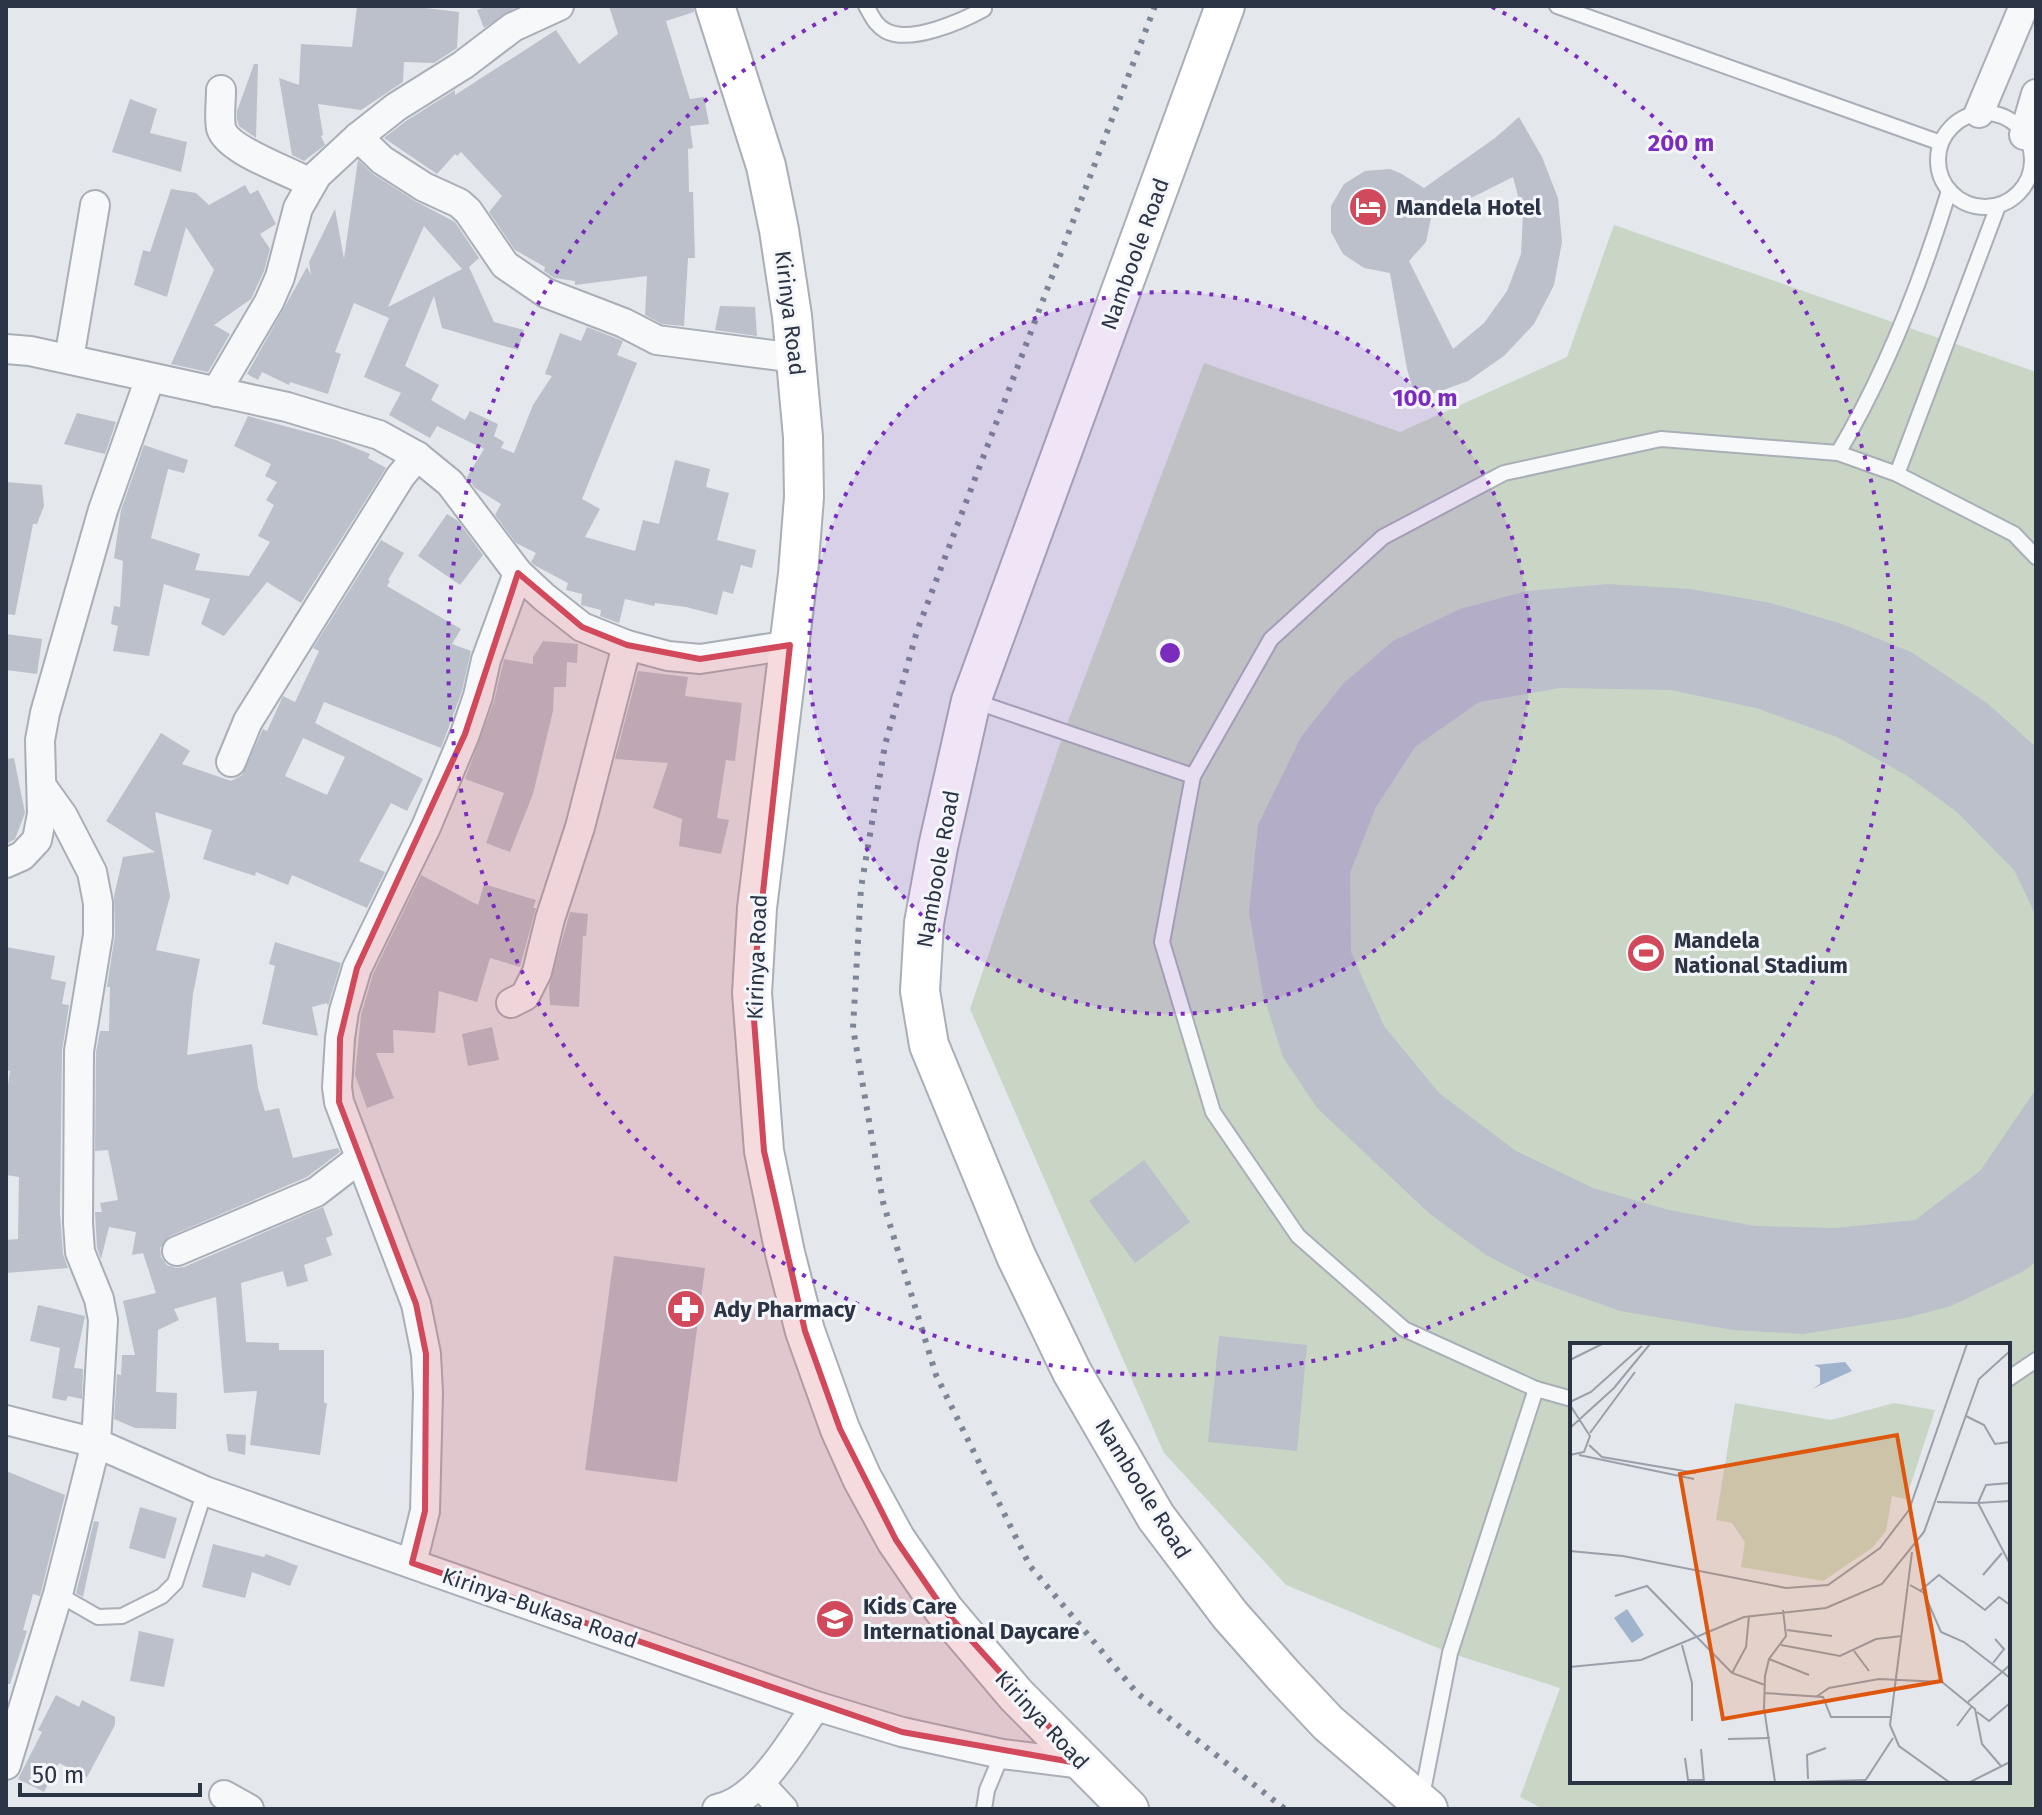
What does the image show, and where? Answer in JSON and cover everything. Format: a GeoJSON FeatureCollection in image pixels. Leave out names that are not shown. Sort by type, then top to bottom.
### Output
{"type":"FeatureCollection","features":[{"type":"Feature","properties":{"kind":"street"},"geometry":{"type":"LineString","coordinates":[[216,392],[269,302],[280,277],[298,208],[310,183],[358,137],[396,107],[463,65],[513,27],[559,6]]}},
{"type":"Feature","properties":{"kind":"street","name":"Kirinya Road"},"geometry":{"type":"LineString","coordinates":[[715,6],[766,166],[788,285],[802,425],[804,497],[790,645],[757,908],[752,993],[764,1151],[802,1318],[840,1429],[862,1478],[896,1540],[944,1610],[1016,1695],[1129,1809]]}},
{"type":"Feature","properties":{"kind":"street","name":"Namboole Road"},"geometry":{"type":"LineString","coordinates":[[1225,6],[971,701],[924,923],[920,991],[929,1045],[1016,1256],[1072,1372],[1156,1517],[1230,1615],[1283,1675],[1328,1723],[1424,1807]]}},
{"type":"Feature","properties":{"kind":"street"},"geometry":{"type":"LineString","coordinates":[[1979,113],[2024,6]]}},
{"type":"Feature","properties":{"kind":"street"},"geometry":{"type":"LineString","coordinates":[[221,90],[221,128],[225,137],[248,155],[281,167],[310,183]]}},
{"type":"Feature","properties":{"kind":"street"},"geometry":{"type":"LineString","coordinates":[[2024,135],[2036,94]]}},
{"type":"Feature","properties":{"kind":"street"},"geometry":{"type":"LineString","coordinates":[[358,137],[393,167],[424,187],[459,203],[468,211],[505,265],[546,293],[624,323],[657,340],[796,358]]}},
{"type":"Feature","properties":{"kind":"street"},"geometry":{"type":"LineString","coordinates":[[69,359],[95,205]]}},
{"type":"Feature","properties":{"kind":"street"},"geometry":{"type":"LineString","coordinates":[[6,349],[69,359],[334,419],[379,435],[417,456],[450,483],[518,573],[544,597],[582,627],[627,645],[668,656],[700,659],[790,645]]}},
{"type":"Feature","properties":{"kind":"street"},"geometry":{"type":"LineString","coordinates":[[6,863],[22,856],[37,840],[43,788],[40,740],[51,687],[103,510],[150,378]]}},
{"type":"Feature","properties":{"kind":"street"},"geometry":{"type":"LineString","coordinates":[[231,762],[248,721],[400,477],[417,456]]}},
{"type":"Feature","properties":{"kind":"street"},"geometry":{"type":"LineString","coordinates":[[412,1563],[425,1511],[426,1354],[416,1304],[339,1102],[337,1087],[344,1011],[369,938],[394,896],[465,734],[486,660],[518,573]]}},
{"type":"Feature","properties":{"kind":"street"},"geometry":{"type":"LineString","coordinates":[[511,1003],[525,996],[537,972],[550,919],[580,827],[627,645]]}},
{"type":"Feature","properties":{"kind":"street"},"geometry":{"type":"LineString","coordinates":[[6,1765],[58,1594],[96,1443],[103,1320],[99,1299],[80,1252],[77,1136],[79,1051],[98,935],[98,903],[92,872],[63,816],[43,788]]}},
{"type":"Feature","properties":{"kind":"street"},"geometry":{"type":"LineString","coordinates":[[177,1251],[316,1192],[359,1159]]}},
{"type":"Feature","properties":{"kind":"street","name":"Kirinya-Bukasa Road"},"geometry":{"type":"LineString","coordinates":[[6,1420],[96,1443],[205,1491],[816,1706],[902,1732],[1002,1754],[1083,1764]]}},
{"type":"Feature","properties":{"kind":"street"},"geometry":{"type":"LineString","coordinates":[[717,1809],[727,1807],[760,1784],[816,1706]]}},
{"type":"Feature","properties":{"kind":"street"},"geometry":{"type":"LineString","coordinates":[[760,1784],[783,1809]]}},
{"type":"Feature","properties":{"kind":"street"},"geometry":{"type":"LineString","coordinates":[[224,1795],[249,1809]]}},
{"type":"Feature","properties":{"kind":"lane"},"geometry":{"type":"LineString","coordinates":[[866,6],[876,24],[889,33],[900,35],[942,29],[984,9]]}},
{"type":"Feature","properties":{"kind":"lane"},"geometry":{"type":"LineString","coordinates":[[1557,6],[1941,143]]}},
{"type":"Feature","properties":{"kind":"lane"},"geometry":{"type":"LineString","coordinates":[[1979,113],[2005,117],[2024,135],[2033,171],[2013,198],[1998,206],[1980,207],[1963,202],[1949,191],[1940,177],[1938,160],[1941,143],[1949,129],[1963,118],[1979,113]]}},
{"type":"Feature","properties":{"kind":"lane"},"geometry":{"type":"LineString","coordinates":[[1838,453],[1865,408],[1902,325],[1949,191]]}},
{"type":"Feature","properties":{"kind":"lane"},"geometry":{"type":"LineString","coordinates":[[1897,474],[1998,206]]}},
{"type":"Feature","properties":{"kind":"lane"},"geometry":{"type":"LineString","coordinates":[[1570,1398],[1536,1389],[1404,1329],[1298,1236],[1213,1112],[1162,942],[1193,776],[1271,639],[1383,537],[1504,473],[1661,439],[1838,453],[1897,474],[2014,534],[2036,557]]}},
{"type":"Feature","properties":{"kind":"lane"},"geometry":{"type":"LineString","coordinates":[[971,701],[1193,776]]}},
{"type":"Feature","properties":{"kind":"lane"},"geometry":{"type":"LineString","coordinates":[[2010,1378],[2036,1360]]}},
{"type":"Feature","properties":{"kind":"lane"},"geometry":{"type":"LineString","coordinates":[[1424,1807],[1450,1653],[1536,1389]]}},
{"type":"Feature","properties":{"kind":"lane"},"geometry":{"type":"LineString","coordinates":[[58,1594],[98,1617],[122,1616],[162,1596],[175,1583],[205,1491]]}},
{"type":"Feature","properties":{"kind":"lane"},"geometry":{"type":"LineString","coordinates":[[984,1809],[987,1790],[1002,1754]]}},
{"type":"Feature","properties":{"kind":"highlighted area"},"geometry":{"type":"Polygon","coordinates":[[[518,573],[582,627],[627,645],[700,659],[790,645],[752,993],[764,1151],[805,1331],[840,1429],[896,1540],[944,1610],[1083,1764],[902,1732],[412,1563],[425,1511],[426,1354],[416,1304],[339,1102],[340,1038],[357,968],[465,734],[518,573]]]}},
{"type":"Feature","properties":{"kind":"green space"},"geometry":{"type":"Polygon","coordinates":[[[1614,225],[2036,372],[2036,1809],[1543,1809],[1520,1797],[1560,1688],[1450,1653],[1286,1585],[1164,1453],[970,1009],[1064,732],[1204,363],[1400,432],[1567,357],[1614,225]]]}},
{"type":"Feature","properties":{"kind":"building"},"geometry":{"type":"Polygon","coordinates":[[[357,6],[409,6],[459,12],[457,48],[434,63],[404,62],[403,82],[361,110],[318,104],[321,136],[325,145],[304,161],[292,155],[279,78],[299,85],[301,44],[352,47],[357,6]]]}},
{"type":"Feature","properties":{"kind":"building"},"geometry":{"type":"Polygon","coordinates":[[[488,6],[518,6],[484,28],[477,10],[488,6]]]}},
{"type":"Feature","properties":{"kind":"building"},"geometry":{"type":"Polygon","coordinates":[[[609,6],[694,6],[694,12],[666,21],[690,99],[704,97],[709,124],[690,126],[693,148],[688,149],[689,192],[693,192],[695,258],[688,258],[684,326],[662,324],[645,315],[647,276],[575,285],[575,281],[554,278],[544,271],[545,267],[515,250],[489,212],[502,196],[461,152],[457,156],[455,154],[437,174],[384,138],[455,90],[455,95],[556,30],[579,64],[618,34],[609,6]]]}},
{"type":"Feature","properties":{"kind":"building"},"geometry":{"type":"Polygon","coordinates":[[[254,64],[258,64],[256,138],[239,126],[237,119],[254,64]]]}},
{"type":"Feature","properties":{"kind":"building"},"geometry":{"type":"Polygon","coordinates":[[[130,99],[157,109],[150,133],[187,142],[181,172],[112,152],[130,99]]]}},
{"type":"Feature","properties":{"kind":"building"},"geometry":{"type":"Polygon","coordinates":[[[1519,117],[1542,157],[1558,198],[1562,242],[1554,285],[1534,324],[1504,356],[1468,381],[1416,400],[1407,369],[1390,273],[1364,268],[1343,254],[1331,232],[1331,206],[1344,184],[1365,171],[1390,169],[1424,188],[1495,138],[1519,117]],[[1513,177],[1431,218],[1426,242],[1409,261],[1453,349],[1484,323],[1507,291],[1521,254],[1523,215],[1513,177]]]}},
{"type":"Feature","properties":{"kind":"building"},"geometry":{"type":"Polygon","coordinates":[[[358,160],[373,174],[415,201],[455,222],[479,258],[469,267],[494,322],[524,330],[518,350],[442,328],[434,296],[405,366],[439,385],[431,400],[465,420],[470,411],[498,424],[494,436],[504,442],[501,448],[514,453],[533,405],[552,376],[545,374],[560,333],[581,341],[587,327],[623,341],[617,355],[637,363],[582,499],[600,509],[585,537],[635,551],[643,520],[659,524],[675,460],[710,469],[706,487],[729,493],[717,540],[756,550],[752,568],[741,565],[733,594],[723,591],[717,615],[686,607],[655,603],[654,606],[625,599],[619,623],[600,616],[601,610],[581,605],[582,594],[566,590],[568,583],[534,565],[531,562],[536,553],[516,543],[495,515],[501,504],[475,488],[467,477],[484,449],[437,426],[430,438],[389,415],[401,393],[364,377],[389,318],[354,303],[335,352],[341,354],[328,394],[290,382],[289,385],[262,372],[258,380],[247,374],[307,267],[311,275],[309,262],[335,209],[344,259],[358,160]],[[424,226],[388,307],[462,269],[424,226]]]}},
{"type":"Feature","properties":{"kind":"building"},"geometry":{"type":"Polygon","coordinates":[[[245,185],[250,194],[258,190],[276,224],[260,234],[270,249],[264,271],[251,299],[214,325],[230,334],[208,372],[171,364],[214,270],[186,227],[167,297],[134,285],[143,250],[150,252],[171,189],[196,193],[209,205],[245,185]]]}},
{"type":"Feature","properties":{"kind":"building"},"geometry":{"type":"Polygon","coordinates":[[[720,306],[755,307],[757,336],[715,330],[720,306]]]}},
{"type":"Feature","properties":{"kind":"building"},"geometry":{"type":"Polygon","coordinates":[[[77,413],[116,422],[105,454],[64,444],[77,413]]]}},
{"type":"Feature","properties":{"kind":"building"},"geometry":{"type":"Polygon","coordinates":[[[248,416],[336,440],[370,454],[368,458],[386,468],[301,603],[267,582],[224,636],[201,624],[210,599],[164,584],[149,656],[113,651],[118,626],[111,624],[114,606],[120,607],[123,561],[114,558],[121,510],[144,445],[188,460],[184,473],[168,469],[151,538],[200,554],[195,570],[249,576],[270,542],[258,536],[274,505],[266,500],[277,482],[265,476],[271,464],[234,446],[248,416]]]}},
{"type":"Feature","properties":{"kind":"building"},"geometry":{"type":"Polygon","coordinates":[[[6,482],[42,485],[44,506],[37,524],[33,524],[15,615],[6,614],[6,482]]]}},
{"type":"Feature","properties":{"kind":"building"},"geometry":{"type":"Polygon","coordinates":[[[447,514],[458,521],[483,555],[460,585],[418,556],[447,514]]]}},
{"type":"Feature","properties":{"kind":"building"},"geometry":{"type":"Polygon","coordinates":[[[381,540],[404,553],[387,586],[461,629],[452,644],[471,651],[462,691],[441,748],[324,702],[315,723],[423,779],[407,811],[391,803],[359,861],[385,872],[367,908],[292,875],[288,885],[256,872],[255,876],[203,859],[212,830],[155,812],[170,896],[156,950],[200,959],[187,1055],[252,1044],[258,1088],[265,1111],[279,1108],[293,1158],[338,1148],[340,1152],[307,1177],[170,1236],[160,1248],[161,1257],[167,1265],[184,1267],[323,1207],[333,1235],[326,1238],[332,1255],[304,1265],[308,1281],[287,1287],[283,1271],[241,1283],[246,1342],[279,1343],[279,1350],[324,1350],[324,1403],[327,1403],[320,1455],[250,1445],[257,1391],[224,1393],[216,1297],[174,1309],[179,1320],[158,1330],[156,1392],[177,1393],[176,1429],[135,1428],[114,1419],[117,1374],[121,1375],[122,1355],[135,1355],[123,1301],[156,1293],[143,1253],[132,1255],[136,1232],[109,1227],[101,1259],[97,1248],[95,1212],[102,1212],[100,1203],[118,1200],[108,1150],[95,1151],[96,1052],[100,1031],[109,1031],[110,987],[107,987],[115,935],[114,896],[123,857],[155,852],[106,821],[161,733],[190,751],[182,764],[231,781],[242,775],[263,729],[267,731],[283,696],[295,702],[319,651],[313,648],[381,540]],[[303,738],[285,776],[327,795],[345,757],[303,738]]]}},
{"type":"Feature","properties":{"kind":"building"},"geometry":{"type":"Polygon","coordinates":[[[1608,584],[1690,589],[1771,603],[1842,624],[1911,652],[1987,703],[2036,747],[2036,916],[2014,870],[1957,812],[1906,775],[1837,737],[1756,708],[1671,690],[1560,688],[1479,702],[1415,747],[1376,807],[1350,873],[1351,952],[1384,1026],[1439,1093],[1516,1151],[1593,1188],[1669,1210],[1755,1226],[1835,1228],[1915,1220],[1980,1171],[2036,1089],[2036,1262],[2022,1272],[1951,1306],[1906,1318],[1803,1334],[1733,1330],[1620,1311],[1536,1281],[1486,1255],[1430,1214],[1317,1108],[1283,1057],[1263,994],[1249,912],[1258,825],[1301,737],[1343,684],[1393,641],[1460,609],[1527,591],[1608,584]]]}},
{"type":"Feature","properties":{"kind":"building"},"geometry":{"type":"Polygon","coordinates":[[[6,634],[42,639],[37,674],[6,670],[6,634]]]}},
{"type":"Feature","properties":{"kind":"building"},"geometry":{"type":"Polygon","coordinates":[[[543,641],[578,644],[577,663],[567,662],[566,687],[554,687],[553,711],[533,794],[510,852],[486,843],[504,793],[465,779],[494,701],[504,659],[533,664],[533,657],[543,641]]]}},
{"type":"Feature","properties":{"kind":"building"},"geometry":{"type":"Polygon","coordinates":[[[638,671],[688,677],[685,696],[742,703],[735,761],[726,760],[717,818],[729,820],[721,854],[679,846],[682,819],[653,808],[668,763],[615,759],[638,671]]]}},
{"type":"Feature","properties":{"kind":"building"},"geometry":{"type":"Polygon","coordinates":[[[14,758],[25,813],[15,839],[6,844],[6,759],[14,758]]]}},
{"type":"Feature","properties":{"kind":"building"},"geometry":{"type":"Polygon","coordinates":[[[421,875],[478,905],[484,884],[536,900],[533,908],[536,908],[520,967],[490,958],[477,1002],[439,991],[435,1033],[393,1030],[394,1053],[376,1053],[394,1098],[367,1108],[355,1075],[361,1015],[373,974],[421,875]]]}},
{"type":"Feature","properties":{"kind":"building"},"geometry":{"type":"Polygon","coordinates":[[[570,912],[588,914],[586,936],[583,936],[579,1007],[550,1005],[549,986],[570,912]]]}},
{"type":"Feature","properties":{"kind":"building"},"geometry":{"type":"Polygon","coordinates":[[[275,942],[341,963],[328,1006],[327,1003],[312,1007],[318,1036],[262,1024],[275,966],[269,964],[275,942]]]}},
{"type":"Feature","properties":{"kind":"building"},"geometry":{"type":"Polygon","coordinates":[[[6,947],[55,956],[51,979],[66,982],[62,1004],[69,1005],[62,1051],[60,1213],[63,1254],[68,1268],[6,1273],[6,1240],[18,1239],[19,1177],[6,1175],[6,1099],[10,1071],[6,1070],[6,947]]]}},
{"type":"Feature","properties":{"kind":"building"},"geometry":{"type":"Polygon","coordinates":[[[492,1027],[499,1060],[468,1066],[462,1034],[492,1027]]]}},
{"type":"Feature","properties":{"kind":"building"},"geometry":{"type":"Polygon","coordinates":[[[1144,1160],[1190,1222],[1135,1263],[1089,1201],[1144,1160]]]}},
{"type":"Feature","properties":{"kind":"building"},"geometry":{"type":"Polygon","coordinates":[[[614,1256],[705,1268],[677,1482],[585,1470],[614,1256]]]}},
{"type":"Feature","properties":{"kind":"building"},"geometry":{"type":"Polygon","coordinates":[[[38,1305],[85,1316],[74,1368],[83,1369],[82,1399],[68,1396],[66,1401],[52,1398],[60,1348],[30,1341],[38,1305]]]}},
{"type":"Feature","properties":{"kind":"building"},"geometry":{"type":"Polygon","coordinates":[[[1219,1336],[1307,1345],[1297,1451],[1208,1442],[1219,1336]]]}},
{"type":"Feature","properties":{"kind":"building"},"geometry":{"type":"Polygon","coordinates":[[[226,1434],[246,1435],[245,1455],[228,1451],[226,1434]]]}},
{"type":"Feature","properties":{"kind":"building"},"geometry":{"type":"Polygon","coordinates":[[[6,1471],[65,1495],[40,1596],[33,1594],[23,1630],[27,1631],[10,1684],[6,1684],[6,1471]]]}},
{"type":"Feature","properties":{"kind":"building"},"geometry":{"type":"Polygon","coordinates":[[[140,1507],[177,1518],[165,1559],[129,1548],[140,1507]]]}},
{"type":"Feature","properties":{"kind":"building"},"geometry":{"type":"Polygon","coordinates":[[[94,1521],[99,1522],[83,1597],[76,1593],[94,1521]]]}},
{"type":"Feature","properties":{"kind":"building"},"geometry":{"type":"Polygon","coordinates":[[[213,1544],[264,1557],[266,1554],[298,1566],[290,1586],[252,1572],[245,1598],[202,1587],[213,1544]]]}},
{"type":"Feature","properties":{"kind":"building"},"geometry":{"type":"Polygon","coordinates":[[[139,1631],[174,1639],[164,1687],[130,1681],[139,1631]]]}},
{"type":"Feature","properties":{"kind":"building"},"geometry":{"type":"Polygon","coordinates":[[[56,1695],[79,1707],[82,1700],[115,1717],[115,1725],[87,1777],[59,1763],[44,1792],[18,1779],[42,1732],[38,1730],[56,1695]]]}},
{"type":"Feature","properties":{"kind":"railway"},"geometry":{"type":"LineString","coordinates":[[1155,6],[917,631],[885,745],[861,888],[853,1028],[883,1202],[936,1375],[1030,1566],[1137,1693],[1285,1809]]}},
{"type":"Feature","properties":{"kind":"place","name":"Mandela Hotel"},"geometry":{"type":"Point","coordinates":[1368,207]}},
{"type":"Feature","properties":{"kind":"place","name":"Mandela National Stadium"},"geometry":{"type":"Point","coordinates":[1646,953]}},
{"type":"Feature","properties":{"kind":"place","name":"Ady Pharmacy"},"geometry":{"type":"Point","coordinates":[686,1309]}},
{"type":"Feature","properties":{"kind":"place","name":"Kids Care International Daycare"},"geometry":{"type":"Point","coordinates":[835,1619]}}]}
